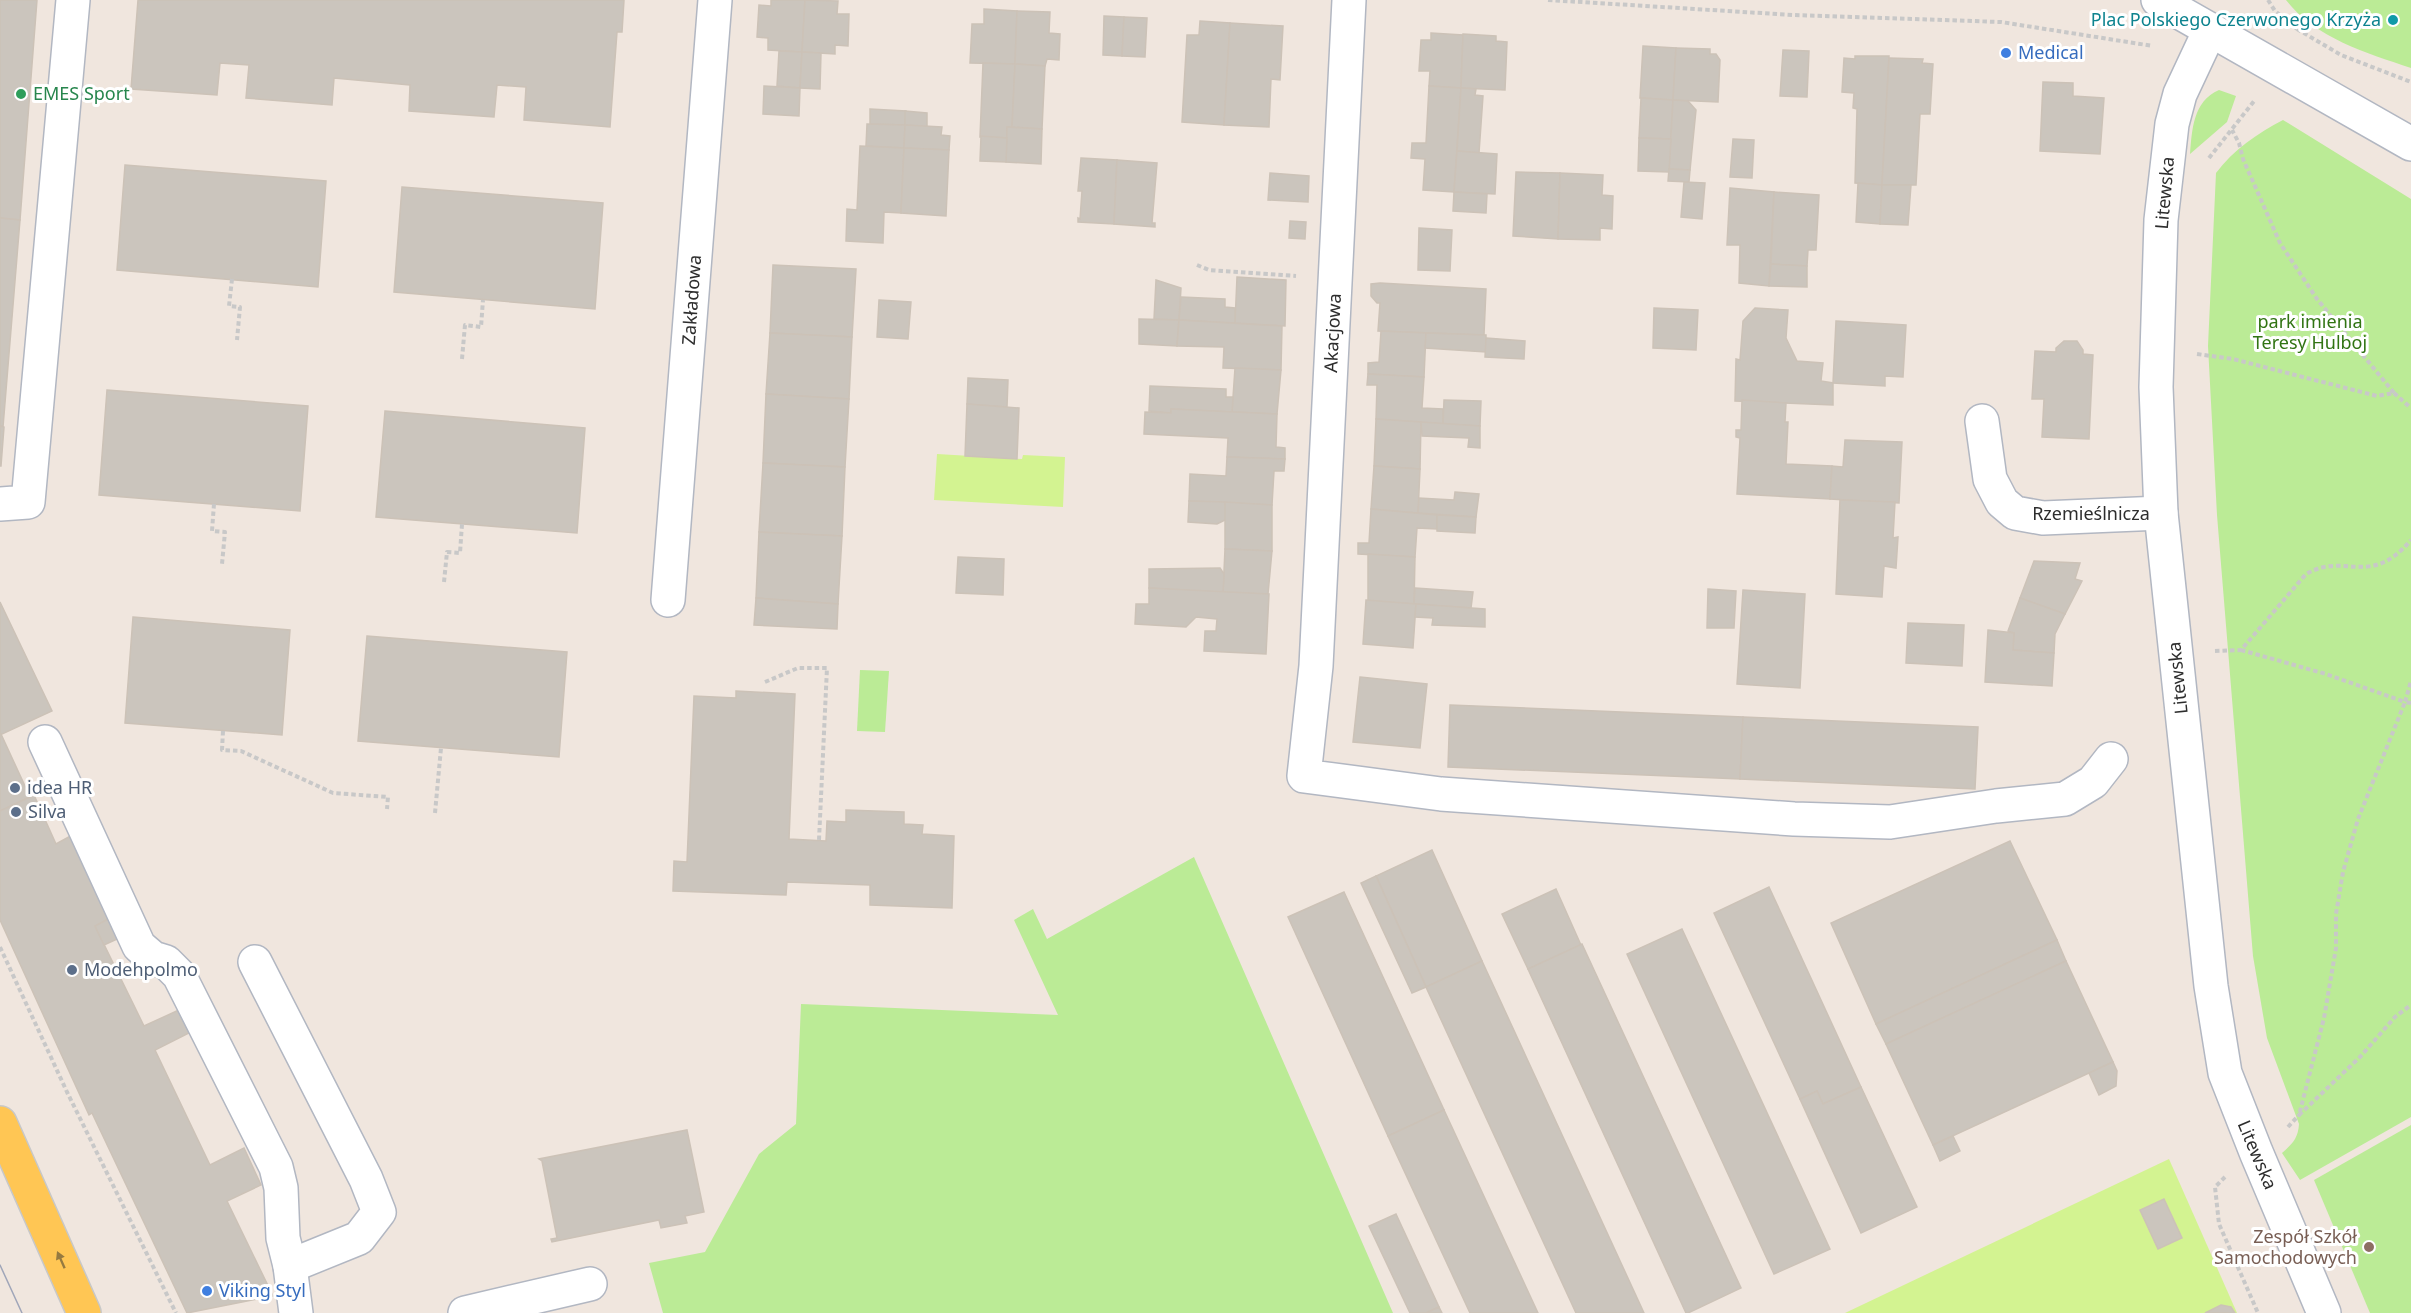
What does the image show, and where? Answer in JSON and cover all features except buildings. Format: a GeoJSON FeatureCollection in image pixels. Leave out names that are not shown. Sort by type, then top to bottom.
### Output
{"type":"FeatureCollection","features":[{"type":"Feature","properties":{"kind":"main road"},"geometry":{"type":"LineString","coordinates":[[0,1123],[84,1313]]}},
{"type":"Feature","properties":{"kind":"street"},"geometry":{"type":"LineString","coordinates":[[0,504],[28,502],[73,0]]}},
{"type":"Feature","properties":{"kind":"street","name":"Zakładowa"},"geometry":{"type":"LineString","coordinates":[[668,600],[715,0]]}},
{"type":"Feature","properties":{"kind":"street","name":"Akacjowa"},"geometry":{"type":"LineString","coordinates":[[1349,0],[1316,666],[1304,776],[1441,794],[1794,819],[1890,822],[1996,806],[2065,799],[2093,782],[2111,759]]}},
{"type":"Feature","properties":{"kind":"street"},"geometry":{"type":"LineString","coordinates":[[2165,2],[2411,144]]}},
{"type":"Feature","properties":{"kind":"street","name":"Litewska"},"geometry":{"type":"LineString","coordinates":[[2210,30],[2180,94],[2172,124],[2161,220],[2156,387],[2161,513],[2211,986],[2225,1073],[2251,1141],[2325,1313]]}},
{"type":"Feature","properties":{"kind":"street","name":"Rzemieślnicza"},"geometry":{"type":"LineString","coordinates":[[1982,421],[1990,479],[2002,502],[2016,513],[2043,518],[2161,513]]}},
{"type":"Feature","properties":{"kind":"street"},"geometry":{"type":"LineString","coordinates":[[45,742],[139,946],[153,958],[166,962],[179,975],[276,1167],[281,1188],[283,1238],[290,1266],[296,1313]]}},
{"type":"Feature","properties":{"kind":"street"},"geometry":{"type":"LineString","coordinates":[[255,962],[366,1179],[380,1212],[359,1238],[290,1266]]}},
{"type":"Feature","properties":{"kind":"street"},"geometry":{"type":"LineString","coordinates":[[465,1313],[590,1284]]}},
{"type":"Feature","properties":{"kind":"path"},"geometry":{"type":"LineString","coordinates":[[1548,0],[1793,15],[2001,22],[2153,46]]}},
{"type":"Feature","properties":{"kind":"path"},"geometry":{"type":"LineString","coordinates":[[2268,0],[2275,11],[2297,29],[2341,54],[2411,82]]}},
{"type":"Feature","properties":{"kind":"path"},"geometry":{"type":"LineString","coordinates":[[2293,35],[2297,29]]}},
{"type":"Feature","properties":{"kind":"path"},"geometry":{"type":"LineString","coordinates":[[2206,161],[2258,96]]}},
{"type":"Feature","properties":{"kind":"path"},"geometry":{"type":"LineString","coordinates":[[2232,130],[2239,143],[2242,159],[2280,243],[2317,299],[2394,393],[2411,408]]}},
{"type":"Feature","properties":{"kind":"path"},"geometry":{"type":"LineString","coordinates":[[1197,265],[1209,270],[1335,278]]}},
{"type":"Feature","properties":{"kind":"path"},"geometry":{"type":"LineString","coordinates":[[231,279],[229,306],[240,307],[237,340]]}},
{"type":"Feature","properties":{"kind":"path"},"geometry":{"type":"LineString","coordinates":[[462,359],[465,326],[481,327],[483,300]]}},
{"type":"Feature","properties":{"kind":"path"},"geometry":{"type":"LineString","coordinates":[[2197,342],[2197,365]]}},
{"type":"Feature","properties":{"kind":"path"},"geometry":{"type":"LineString","coordinates":[[2197,354],[2233,359],[2377,396],[2394,393]]}},
{"type":"Feature","properties":{"kind":"path"},"geometry":{"type":"LineString","coordinates":[[214,504],[212,531],[225,532],[222,564]]}},
{"type":"Feature","properties":{"kind":"path"},"geometry":{"type":"LineString","coordinates":[[444,582],[447,552],[460,553],[462,524]]}},
{"type":"Feature","properties":{"kind":"path"},"geometry":{"type":"LineString","coordinates":[[2241,650],[2306,574],[2319,566],[2362,568],[2383,563],[2399,554],[2411,540]]}},
{"type":"Feature","properties":{"kind":"path"},"geometry":{"type":"LineString","coordinates":[[2213,640],[2215,663]]}},
{"type":"Feature","properties":{"kind":"path"},"geometry":{"type":"LineString","coordinates":[[2214,651],[2241,650],[2326,674],[2411,703]]}},
{"type":"Feature","properties":{"kind":"path"},"geometry":{"type":"LineString","coordinates":[[765,682],[798,668],[827,668],[819,840]]}},
{"type":"Feature","properties":{"kind":"path"},"geometry":{"type":"LineString","coordinates":[[2299,1116],[2324,1018],[2336,948],[2336,914],[2343,872],[2358,819],[2405,702],[2411,681]]}},
{"type":"Feature","properties":{"kind":"path"},"geometry":{"type":"LineString","coordinates":[[223,730],[222,750],[241,751],[333,793],[388,797],[387,810]]}},
{"type":"Feature","properties":{"kind":"path"},"geometry":{"type":"LineString","coordinates":[[435,813],[441,748]]}},
{"type":"Feature","properties":{"kind":"path"},"geometry":{"type":"LineString","coordinates":[[0,947],[67,1092],[176,1313]]}},
{"type":"Feature","properties":{"kind":"path"},"geometry":{"type":"LineString","coordinates":[[2281,1136],[2360,1057],[2395,1017],[2411,1005]]}},
{"type":"Feature","properties":{"kind":"path"},"geometry":{"type":"LineString","coordinates":[[2284,1117],[2288,1127]]}},
{"type":"Feature","properties":{"kind":"green space"},"geometry":{"type":"Polygon","coordinates":[[[2286,0],[2411,0],[2411,68],[2343,43],[2312,25],[2286,0]]]}},
{"type":"Feature","properties":{"kind":"green space"},"geometry":{"type":"Polygon","coordinates":[[[2219,90],[2236,96],[2227,122],[2190,154],[2193,126],[2199,109],[2210,95],[2219,90]]]}},
{"type":"Feature","properties":{"kind":"green space","name":"park imienia Teresy Hulboj"},"geometry":{"type":"Polygon","coordinates":[[[2283,120],[2411,199],[2411,1117],[2300,1180],[2282,1153],[2294,1141],[2299,1124],[2267,1038],[2253,956],[2217,515],[2208,346],[2216,173],[2246,143],[2283,120]]]}},
{"type":"Feature","properties":{"kind":"green space"},"geometry":{"type":"Polygon","coordinates":[[[937,454],[1022,459],[1023,455],[1065,457],[1063,507],[934,500],[937,454]]]}},
{"type":"Feature","properties":{"kind":"green space"},"geometry":{"type":"Polygon","coordinates":[[[860,670],[889,671],[885,732],[857,731],[860,670]]]}},
{"type":"Feature","properties":{"kind":"green space"},"geometry":{"type":"Polygon","coordinates":[[[1194,857],[1393,1313],[663,1313],[649,1263],[705,1252],[759,1154],[796,1124],[801,1004],[1058,1015],[1014,920],[1033,909],[1047,939],[1194,857]]]}},
{"type":"Feature","properties":{"kind":"green space","name":"Zespół Szkół Samochodowych"},"geometry":{"type":"Polygon","coordinates":[[[2411,1125],[2411,1313],[2370,1313],[2314,1180],[2411,1125]]]}},
{"type":"Feature","properties":{"kind":"green space"},"geometry":{"type":"Polygon","coordinates":[[[2169,1159],[2237,1313],[1845,1313],[2169,1159]]]}},
{"type":"Feature","properties":{"kind":"tram line"},"geometry":{"type":"LineString","coordinates":[[0,1265],[22,1313]]}},
{"type":"Feature","properties":{"kind":"place","name":"Plac Polskiego Czerwonego Krzyża"},"geometry":{"type":"Point","coordinates":[2393,20]}},
{"type":"Feature","properties":{"kind":"place","name":"Medical"},"geometry":{"type":"Point","coordinates":[2006,53]}},
{"type":"Feature","properties":{"kind":"place","name":"EMES Sport"},"geometry":{"type":"Point","coordinates":[21,94]}},
{"type":"Feature","properties":{"kind":"place","name":"idea HR"},"geometry":{"type":"Point","coordinates":[15,788]}},
{"type":"Feature","properties":{"kind":"place","name":"Silva"},"geometry":{"type":"Point","coordinates":[16,812]}},
{"type":"Feature","properties":{"kind":"place","name":"Modehpolmo"},"geometry":{"type":"Point","coordinates":[72,970]}},
{"type":"Feature","properties":{"kind":"place","name":"Zespół Szkół Samochodowych"},"geometry":{"type":"Point","coordinates":[2369,1247]}},
{"type":"Feature","properties":{"kind":"place","name":"Viking Styl"},"geometry":{"type":"Point","coordinates":[207,1291]}}]}
